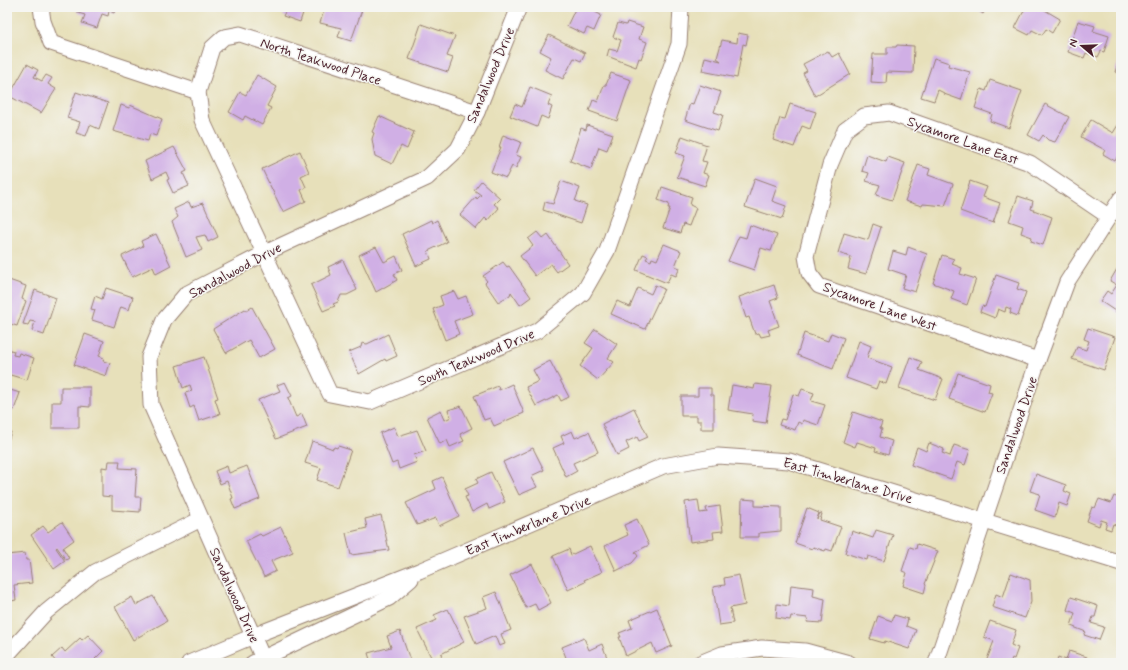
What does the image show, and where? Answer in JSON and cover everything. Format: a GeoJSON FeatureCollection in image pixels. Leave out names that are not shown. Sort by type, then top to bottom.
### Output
{"type":"FeatureCollection","features":[{"type":"Feature","properties":{"kind":"street"},"geometry":{"type":"LineString","coordinates":[[41,7],[43,21],[51,43],[198,92],[202,120],[266,253]]}},
{"type":"Feature","properties":{"kind":"street","name":"Sandalwood Drive"},"geometry":{"type":"LineString","coordinates":[[260,661],[252,636],[150,405],[149,357],[164,320],[186,294],[266,253],[427,178],[458,149],[477,112],[519,7]]}},
{"type":"Feature","properties":{"kind":"street","name":"South Teakwood Drive"},"geometry":{"type":"LineString","coordinates":[[266,253],[330,394],[370,402],[537,331],[583,293],[607,251],[679,44],[680,7]]}},
{"type":"Feature","properties":{"kind":"street","name":"North Teakwood Place"},"geometry":{"type":"LineString","coordinates":[[198,92],[212,48],[224,37],[240,34],[477,112]]}},
{"type":"Feature","properties":{"kind":"street","name":"Sycamore Lane East"},"geometry":{"type":"LineString","coordinates":[[830,166],[845,130],[864,116],[889,113],[1030,163],[1108,216]]}},
{"type":"Feature","properties":{"kind":"street","name":"Sycamore Lane West"},"geometry":{"type":"LineString","coordinates":[[830,166],[806,256],[809,273],[819,286],[1038,360]]}},
{"type":"Feature","properties":{"kind":"street","name":"Sandalwood Drive"},"geometry":{"type":"LineString","coordinates":[[936,663],[1038,360],[1067,282],[1108,216],[1121,198]]}},
{"type":"Feature","properties":{"kind":"street","name":"East Timberlane Drive"},"geometry":{"type":"LineString","coordinates":[[189,663],[252,636],[419,571],[663,466],[718,456],[789,461],[1121,563]]}},
{"type":"Feature","properties":{"kind":"street"},"geometry":{"type":"LineString","coordinates":[[7,655],[46,612],[95,572],[201,518]]}},
{"type":"Feature","properties":{"kind":"street","name":"East Timberlane Drive"},"geometry":{"type":"LineString","coordinates":[[260,661],[389,598],[419,571]]}},
{"type":"Feature","properties":{"kind":"street"},"geometry":{"type":"LineString","coordinates":[[700,663],[762,648],[805,651],[849,663]]}},
{"type":"Feature","properties":{"kind":"building"},"geometry":{"type":"Polygon","coordinates":[[[74,7],[116,7],[114,13],[109,11],[108,16],[102,14],[97,28],[82,23],[85,15],[78,13],[78,11],[73,9],[74,7]]]}},
{"type":"Feature","properties":{"kind":"building"},"geometry":{"type":"Polygon","coordinates":[[[276,7],[305,7],[300,22],[283,16],[286,10],[276,7]]]}},
{"type":"Feature","properties":{"kind":"building"},"geometry":{"type":"Polygon","coordinates":[[[325,7],[363,7],[351,41],[338,37],[341,28],[320,23],[325,7]]]}},
{"type":"Feature","properties":{"kind":"building"},"geometry":{"type":"Polygon","coordinates":[[[576,7],[597,7],[595,12],[601,15],[594,31],[587,28],[584,34],[567,26],[576,7]]]}},
{"type":"Feature","properties":{"kind":"building"},"geometry":{"type":"Polygon","coordinates":[[[973,7],[987,7],[983,14],[973,7]]]}},
{"type":"Feature","properties":{"kind":"building"},"geometry":{"type":"Polygon","coordinates":[[[1026,7],[1044,7],[1043,9],[1060,19],[1052,33],[1046,29],[1042,35],[1032,30],[1029,35],[1015,28],[1026,7]]]}},
{"type":"Feature","properties":{"kind":"building"},"geometry":{"type":"Polygon","coordinates":[[[1078,21],[1095,26],[1093,31],[1109,36],[1104,52],[1101,51],[1098,57],[1086,53],[1084,58],[1068,52],[1078,21]]]}},
{"type":"Feature","properties":{"kind":"building"},"geometry":{"type":"Polygon","coordinates":[[[627,22],[643,27],[639,39],[647,42],[641,59],[639,58],[636,67],[607,56],[609,49],[617,51],[621,40],[613,37],[618,23],[626,25],[627,22]]]}},
{"type":"Feature","properties":{"kind":"building"},"geometry":{"type":"Polygon","coordinates":[[[421,24],[455,36],[447,56],[453,58],[448,72],[409,59],[421,24]]]}},
{"type":"Feature","properties":{"kind":"building"},"geometry":{"type":"Polygon","coordinates":[[[738,33],[748,35],[746,45],[743,44],[737,78],[702,71],[705,57],[721,61],[717,58],[722,40],[737,43],[738,33]]]}},
{"type":"Feature","properties":{"kind":"building"},"geometry":{"type":"Polygon","coordinates":[[[549,35],[585,53],[581,61],[574,58],[563,79],[545,70],[551,57],[540,51],[549,35]]]}},
{"type":"Feature","properties":{"kind":"building"},"geometry":{"type":"Polygon","coordinates":[[[897,45],[914,46],[913,73],[887,72],[886,83],[871,82],[873,54],[887,54],[887,47],[896,47],[897,45]]]}},
{"type":"Feature","properties":{"kind":"building"},"geometry":{"type":"Polygon","coordinates":[[[828,51],[832,57],[839,53],[850,74],[815,96],[803,73],[807,71],[803,64],[828,51]]]}},
{"type":"Feature","properties":{"kind":"building"},"geometry":{"type":"Polygon","coordinates":[[[1121,55],[1121,74],[1115,72],[1121,55]]]}},
{"type":"Feature","properties":{"kind":"building"},"geometry":{"type":"Polygon","coordinates":[[[934,58],[949,63],[948,66],[970,72],[961,100],[944,94],[938,90],[934,101],[921,97],[934,58]]]}},
{"type":"Feature","properties":{"kind":"building"},"geometry":{"type":"Polygon","coordinates":[[[27,64],[38,70],[34,77],[42,81],[46,75],[52,78],[48,84],[56,89],[41,113],[9,96],[27,64]]]}},
{"type":"Feature","properties":{"kind":"building"},"geometry":{"type":"Polygon","coordinates":[[[611,73],[631,80],[617,121],[589,111],[593,100],[598,102],[604,85],[606,85],[611,73]]]}},
{"type":"Feature","properties":{"kind":"building"},"geometry":{"type":"Polygon","coordinates":[[[257,75],[277,87],[267,106],[271,108],[262,125],[245,116],[243,120],[229,112],[240,92],[246,95],[257,75]]]}},
{"type":"Feature","properties":{"kind":"building"},"geometry":{"type":"Polygon","coordinates":[[[990,80],[1022,91],[1009,128],[990,121],[992,114],[975,108],[981,89],[986,91],[990,80]]]}},
{"type":"Feature","properties":{"kind":"building"},"geometry":{"type":"Polygon","coordinates":[[[700,85],[721,92],[714,112],[723,115],[718,131],[685,120],[690,103],[693,104],[700,85]]]}},
{"type":"Feature","properties":{"kind":"building"},"geometry":{"type":"Polygon","coordinates":[[[530,87],[552,96],[548,105],[552,107],[548,119],[541,116],[537,127],[510,116],[515,104],[522,107],[530,87]]]}},
{"type":"Feature","properties":{"kind":"building"},"geometry":{"type":"Polygon","coordinates":[[[76,92],[108,103],[99,129],[90,125],[86,136],[76,133],[80,122],[67,118],[76,92]]]}},
{"type":"Feature","properties":{"kind":"building"},"geometry":{"type":"Polygon","coordinates":[[[790,104],[816,112],[810,129],[802,126],[794,147],[773,140],[780,118],[785,119],[790,104]]]}},
{"type":"Feature","properties":{"kind":"building"},"geometry":{"type":"Polygon","coordinates":[[[1045,104],[1069,117],[1055,142],[1048,140],[1043,135],[1039,141],[1028,135],[1045,104]]]}},
{"type":"Feature","properties":{"kind":"building"},"geometry":{"type":"Polygon","coordinates":[[[121,105],[129,108],[130,105],[162,119],[156,136],[150,134],[148,141],[113,131],[121,105]]]}},
{"type":"Feature","properties":{"kind":"building"},"geometry":{"type":"Polygon","coordinates":[[[379,116],[414,132],[407,149],[401,146],[392,164],[375,156],[372,139],[374,133],[372,132],[379,116]]]}},
{"type":"Feature","properties":{"kind":"building"},"geometry":{"type":"Polygon","coordinates":[[[1091,120],[1113,133],[1118,125],[1121,127],[1121,150],[1115,161],[1103,154],[1105,150],[1081,137],[1091,120]]]}},
{"type":"Feature","properties":{"kind":"building"},"geometry":{"type":"Polygon","coordinates":[[[587,125],[613,134],[607,150],[599,147],[591,169],[570,161],[581,128],[586,130],[587,125]]]}},
{"type":"Feature","properties":{"kind":"building"},"geometry":{"type":"Polygon","coordinates":[[[503,135],[521,142],[516,155],[521,157],[516,168],[512,166],[506,178],[491,172],[501,147],[499,147],[503,135]]]}},
{"type":"Feature","properties":{"kind":"building"},"geometry":{"type":"Polygon","coordinates":[[[682,136],[707,145],[702,161],[707,162],[703,173],[709,175],[705,186],[677,177],[685,156],[676,153],[682,136]]]}},
{"type":"Feature","properties":{"kind":"building"},"geometry":{"type":"Polygon","coordinates":[[[174,147],[187,171],[183,173],[189,186],[173,193],[167,180],[169,179],[166,172],[152,179],[145,161],[174,147]]]}},
{"type":"Feature","properties":{"kind":"building"},"geometry":{"type":"Polygon","coordinates":[[[300,151],[309,172],[301,176],[306,187],[301,190],[306,201],[283,212],[262,169],[300,151]]]}},
{"type":"Feature","properties":{"kind":"building"},"geometry":{"type":"Polygon","coordinates":[[[867,155],[886,162],[888,157],[905,163],[892,200],[876,195],[880,185],[866,181],[869,173],[862,171],[867,155]]]}},
{"type":"Feature","properties":{"kind":"building"},"geometry":{"type":"Polygon","coordinates":[[[918,165],[930,169],[928,175],[953,184],[945,206],[923,204],[922,206],[905,201],[918,165]]]}},
{"type":"Feature","properties":{"kind":"building"},"geometry":{"type":"Polygon","coordinates":[[[755,178],[777,186],[772,201],[786,206],[782,219],[745,207],[755,178]]]}},
{"type":"Feature","properties":{"kind":"building"},"geometry":{"type":"Polygon","coordinates":[[[481,181],[500,198],[494,204],[499,208],[488,221],[485,218],[476,229],[460,215],[476,197],[477,199],[481,195],[474,190],[481,181]]]}},
{"type":"Feature","properties":{"kind":"building"},"geometry":{"type":"Polygon","coordinates":[[[561,181],[580,188],[575,201],[587,205],[581,223],[543,210],[545,202],[553,204],[561,181]]]}},
{"type":"Feature","properties":{"kind":"building"},"geometry":{"type":"Polygon","coordinates":[[[970,181],[987,187],[983,197],[1000,203],[993,223],[960,211],[970,181]]]}},
{"type":"Feature","properties":{"kind":"building"},"geometry":{"type":"Polygon","coordinates":[[[662,187],[692,197],[690,205],[696,208],[689,226],[683,224],[680,233],[663,228],[670,208],[668,208],[669,204],[658,200],[662,187]]]}},
{"type":"Feature","properties":{"kind":"building"},"geometry":{"type":"Polygon","coordinates":[[[1018,196],[1033,201],[1031,209],[1052,217],[1043,245],[1031,241],[1032,237],[1021,233],[1023,226],[1009,221],[1018,196]]]}},
{"type":"Feature","properties":{"kind":"building"},"geometry":{"type":"Polygon","coordinates":[[[189,202],[191,207],[203,203],[218,237],[208,242],[205,235],[196,237],[202,250],[186,257],[172,222],[178,217],[174,209],[189,202]]]}},
{"type":"Feature","properties":{"kind":"building"},"geometry":{"type":"Polygon","coordinates":[[[431,220],[432,223],[437,220],[447,242],[428,251],[431,259],[416,266],[402,234],[431,220]]]}},
{"type":"Feature","properties":{"kind":"building"},"geometry":{"type":"Polygon","coordinates":[[[873,224],[881,227],[866,274],[848,269],[851,257],[838,253],[844,233],[868,240],[873,224]]]}},
{"type":"Feature","properties":{"kind":"building"},"geometry":{"type":"Polygon","coordinates":[[[750,225],[777,235],[771,251],[761,248],[754,270],[728,261],[739,236],[746,238],[750,225]]]}},
{"type":"Feature","properties":{"kind":"building"},"geometry":{"type":"Polygon","coordinates":[[[537,232],[543,239],[548,235],[568,264],[557,272],[551,264],[535,276],[520,256],[533,246],[528,239],[537,232]]]}},
{"type":"Feature","properties":{"kind":"building"},"geometry":{"type":"Polygon","coordinates":[[[156,234],[171,266],[156,274],[153,267],[132,277],[122,256],[143,246],[141,241],[156,234]]]}},
{"type":"Feature","properties":{"kind":"building"},"geometry":{"type":"Polygon","coordinates":[[[664,244],[681,251],[675,266],[680,268],[676,276],[671,274],[667,283],[636,270],[643,254],[648,256],[646,259],[651,261],[652,258],[657,260],[664,244]]]}},
{"type":"Feature","properties":{"kind":"building"},"geometry":{"type":"Polygon","coordinates":[[[376,247],[384,262],[396,256],[402,270],[394,274],[397,280],[376,292],[359,255],[376,247]]]}},
{"type":"Feature","properties":{"kind":"building"},"geometry":{"type":"Polygon","coordinates":[[[908,247],[927,254],[915,292],[902,288],[906,275],[888,269],[893,251],[906,255],[908,247]]]}},
{"type":"Feature","properties":{"kind":"building"},"geometry":{"type":"Polygon","coordinates":[[[942,255],[954,259],[952,264],[962,268],[960,274],[976,279],[967,305],[951,299],[954,291],[933,283],[942,255]]]}},
{"type":"Feature","properties":{"kind":"building"},"geometry":{"type":"Polygon","coordinates":[[[343,260],[357,290],[347,295],[341,295],[338,302],[333,304],[335,306],[323,311],[311,285],[331,275],[328,267],[343,260]]]}},
{"type":"Feature","properties":{"kind":"building"},"geometry":{"type":"Polygon","coordinates":[[[503,262],[507,267],[509,266],[531,297],[520,305],[511,292],[510,295],[498,302],[485,283],[487,281],[483,276],[503,262]]]}},
{"type":"Feature","properties":{"kind":"building"},"geometry":{"type":"Polygon","coordinates":[[[1117,269],[1121,272],[1121,315],[1100,301],[1107,291],[1111,294],[1117,285],[1110,281],[1117,269]]]}},
{"type":"Feature","properties":{"kind":"building"},"geometry":{"type":"Polygon","coordinates":[[[996,275],[1019,283],[1017,289],[1026,292],[1018,316],[1010,313],[1011,309],[1006,307],[1005,312],[998,309],[995,318],[980,312],[982,306],[985,307],[996,275]]]}},
{"type":"Feature","properties":{"kind":"building"},"geometry":{"type":"Polygon","coordinates":[[[9,280],[26,286],[22,299],[26,301],[17,326],[7,323],[7,287],[9,280]]]}},
{"type":"Feature","properties":{"kind":"building"},"geometry":{"type":"Polygon","coordinates":[[[655,285],[664,289],[645,329],[611,314],[617,301],[630,307],[638,288],[651,294],[655,285]]]}},
{"type":"Feature","properties":{"kind":"building"},"geometry":{"type":"Polygon","coordinates":[[[774,285],[778,298],[770,301],[779,326],[768,330],[770,335],[761,337],[759,333],[755,334],[749,317],[746,318],[739,297],[774,285]]]}},
{"type":"Feature","properties":{"kind":"building"},"geometry":{"type":"Polygon","coordinates":[[[106,288],[133,297],[129,310],[121,307],[114,327],[92,320],[95,310],[91,309],[95,296],[102,299],[106,288]]]}},
{"type":"Feature","properties":{"kind":"building"},"geometry":{"type":"Polygon","coordinates":[[[35,290],[56,298],[44,335],[32,331],[35,322],[30,321],[28,325],[23,324],[35,290]]]}},
{"type":"Feature","properties":{"kind":"building"},"geometry":{"type":"Polygon","coordinates":[[[454,291],[458,299],[466,296],[473,314],[454,321],[459,334],[445,340],[433,309],[443,305],[440,296],[454,291]]]}},
{"type":"Feature","properties":{"kind":"building"},"geometry":{"type":"Polygon","coordinates":[[[252,307],[275,349],[259,358],[249,340],[226,353],[213,329],[245,309],[246,311],[252,307]]]}},
{"type":"Feature","properties":{"kind":"building"},"geometry":{"type":"Polygon","coordinates":[[[1088,328],[1115,337],[1104,370],[1072,359],[1077,347],[1086,350],[1089,341],[1084,339],[1088,328]]]}},
{"type":"Feature","properties":{"kind":"building"},"geometry":{"type":"Polygon","coordinates":[[[595,329],[617,344],[608,358],[614,362],[598,380],[580,366],[593,348],[585,343],[595,329]]]}},
{"type":"Feature","properties":{"kind":"building"},"geometry":{"type":"Polygon","coordinates":[[[804,333],[828,341],[831,333],[844,338],[833,369],[797,355],[804,333]]]}},
{"type":"Feature","properties":{"kind":"building"},"geometry":{"type":"Polygon","coordinates":[[[85,334],[104,341],[99,356],[104,358],[103,361],[110,363],[106,376],[74,365],[85,334]]]}},
{"type":"Feature","properties":{"kind":"building"},"geometry":{"type":"Polygon","coordinates":[[[388,334],[397,356],[386,361],[385,359],[359,374],[349,352],[361,347],[362,343],[367,344],[388,334]]]}},
{"type":"Feature","properties":{"kind":"building"},"geometry":{"type":"Polygon","coordinates":[[[859,341],[871,346],[867,358],[892,367],[886,384],[879,381],[876,389],[846,378],[859,341]]]}},
{"type":"Feature","properties":{"kind":"building"},"geometry":{"type":"Polygon","coordinates":[[[7,349],[14,351],[13,355],[18,356],[19,353],[34,358],[27,380],[7,374],[7,349]]]}},
{"type":"Feature","properties":{"kind":"building"},"geometry":{"type":"Polygon","coordinates":[[[204,357],[218,398],[215,399],[220,414],[199,421],[194,406],[190,408],[185,393],[192,391],[190,385],[183,388],[176,366],[204,357]]]}},
{"type":"Feature","properties":{"kind":"building"},"geometry":{"type":"Polygon","coordinates":[[[910,357],[922,362],[919,370],[943,379],[935,400],[899,388],[910,357]]]}},
{"type":"Feature","properties":{"kind":"building"},"geometry":{"type":"Polygon","coordinates":[[[550,361],[569,397],[561,401],[558,395],[536,406],[526,387],[539,381],[533,370],[550,361]]]}},
{"type":"Feature","properties":{"kind":"building"},"geometry":{"type":"Polygon","coordinates":[[[958,373],[990,384],[988,392],[992,393],[985,412],[949,399],[958,373]]]}},
{"type":"Feature","properties":{"kind":"building"},"geometry":{"type":"Polygon","coordinates":[[[285,382],[292,396],[288,398],[296,417],[302,414],[307,427],[276,439],[258,400],[280,391],[277,385],[285,382]]]}},
{"type":"Feature","properties":{"kind":"building"},"geometry":{"type":"Polygon","coordinates":[[[512,384],[524,413],[494,426],[490,418],[484,420],[474,396],[498,386],[499,390],[512,384]]]}},
{"type":"Feature","properties":{"kind":"building"},"geometry":{"type":"Polygon","coordinates":[[[755,384],[772,386],[766,423],[752,421],[753,414],[728,410],[732,385],[754,389],[755,384]]]}},
{"type":"Feature","properties":{"kind":"building"},"geometry":{"type":"Polygon","coordinates":[[[61,387],[90,387],[90,407],[79,406],[79,428],[52,428],[52,402],[61,402],[61,387]]]}},
{"type":"Feature","properties":{"kind":"building"},"geometry":{"type":"Polygon","coordinates":[[[698,388],[711,388],[711,395],[714,395],[714,429],[701,429],[701,421],[697,421],[697,416],[681,416],[681,396],[698,396],[698,388]]]}},
{"type":"Feature","properties":{"kind":"building"},"geometry":{"type":"Polygon","coordinates":[[[7,389],[20,393],[14,410],[7,412],[7,389]]]}},
{"type":"Feature","properties":{"kind":"building"},"geometry":{"type":"Polygon","coordinates":[[[802,389],[814,393],[811,401],[825,405],[818,425],[803,420],[802,424],[798,422],[795,430],[779,425],[781,419],[785,420],[793,394],[799,396],[802,389]]]}},
{"type":"Feature","properties":{"kind":"building"},"geometry":{"type":"Polygon","coordinates":[[[461,406],[472,428],[460,434],[464,441],[450,447],[447,440],[440,444],[427,417],[441,410],[445,420],[451,417],[448,410],[461,406]]]}},
{"type":"Feature","properties":{"kind":"building"},"geometry":{"type":"Polygon","coordinates":[[[634,408],[648,437],[639,441],[637,437],[626,442],[629,449],[617,455],[602,424],[634,408]]]}},
{"type":"Feature","properties":{"kind":"building"},"geometry":{"type":"Polygon","coordinates":[[[853,412],[882,422],[880,437],[892,441],[888,455],[875,451],[876,448],[857,442],[855,447],[843,442],[853,412]]]}},
{"type":"Feature","properties":{"kind":"building"},"geometry":{"type":"Polygon","coordinates":[[[394,427],[398,436],[417,430],[426,451],[414,455],[417,462],[399,469],[397,462],[392,464],[380,433],[394,427]]]}},
{"type":"Feature","properties":{"kind":"building"},"geometry":{"type":"Polygon","coordinates":[[[7,431],[11,432],[7,444],[7,431]]]}},
{"type":"Feature","properties":{"kind":"building"},"geometry":{"type":"Polygon","coordinates":[[[572,431],[575,438],[589,432],[598,452],[573,463],[577,471],[566,477],[553,448],[564,443],[561,436],[572,431]]]}},
{"type":"Feature","properties":{"kind":"building"},"geometry":{"type":"Polygon","coordinates":[[[312,441],[333,449],[334,447],[337,448],[338,446],[351,450],[338,487],[317,480],[321,468],[305,463],[312,441]]]}},
{"type":"Feature","properties":{"kind":"building"},"geometry":{"type":"Polygon","coordinates":[[[929,443],[944,449],[942,453],[950,456],[954,445],[970,450],[965,465],[957,462],[951,479],[911,465],[917,447],[926,451],[929,443]]]}},
{"type":"Feature","properties":{"kind":"building"},"geometry":{"type":"Polygon","coordinates":[[[533,448],[544,470],[531,476],[537,487],[519,495],[503,462],[533,448]]]}},
{"type":"Feature","properties":{"kind":"building"},"geometry":{"type":"Polygon","coordinates":[[[109,461],[120,461],[119,468],[137,469],[135,497],[141,497],[140,512],[112,510],[112,497],[102,496],[102,467],[108,468],[109,461]]]}},
{"type":"Feature","properties":{"kind":"building"},"geometry":{"type":"Polygon","coordinates":[[[227,466],[229,473],[247,466],[260,499],[235,509],[227,481],[220,484],[215,471],[227,466]]]}},
{"type":"Feature","properties":{"kind":"building"},"geometry":{"type":"Polygon","coordinates":[[[491,472],[505,502],[489,509],[487,504],[472,512],[465,497],[468,496],[465,489],[478,483],[476,479],[491,472]]]}},
{"type":"Feature","properties":{"kind":"building"},"geometry":{"type":"Polygon","coordinates":[[[1036,474],[1066,485],[1064,491],[1071,494],[1067,506],[1059,503],[1055,517],[1035,510],[1040,494],[1030,491],[1036,474]]]}},
{"type":"Feature","properties":{"kind":"building"},"geometry":{"type":"Polygon","coordinates":[[[442,477],[459,516],[439,526],[436,518],[417,525],[406,503],[436,489],[433,481],[442,477]]]}},
{"type":"Feature","properties":{"kind":"building"},"geometry":{"type":"Polygon","coordinates":[[[1114,496],[1121,499],[1120,527],[1113,524],[1111,530],[1105,528],[1107,522],[1101,520],[1099,526],[1087,521],[1092,507],[1095,508],[1099,499],[1111,503],[1114,496]]]}},
{"type":"Feature","properties":{"kind":"building"},"geometry":{"type":"Polygon","coordinates":[[[742,499],[755,500],[755,506],[781,507],[781,531],[759,533],[759,537],[741,537],[742,499]]]}},
{"type":"Feature","properties":{"kind":"building"},"geometry":{"type":"Polygon","coordinates":[[[698,500],[700,513],[707,512],[706,508],[720,506],[723,531],[713,532],[714,539],[690,542],[685,502],[698,500]]]}},
{"type":"Feature","properties":{"kind":"building"},"geometry":{"type":"Polygon","coordinates":[[[807,508],[819,513],[817,519],[820,513],[822,514],[820,520],[841,527],[832,551],[826,549],[825,551],[813,547],[812,549],[795,543],[807,508]]]}},
{"type":"Feature","properties":{"kind":"building"},"geometry":{"type":"Polygon","coordinates":[[[381,515],[389,550],[351,555],[346,533],[367,528],[365,519],[381,515]]]}},
{"type":"Feature","properties":{"kind":"building"},"geometry":{"type":"Polygon","coordinates":[[[637,519],[649,545],[635,552],[638,556],[632,563],[616,571],[605,546],[628,535],[624,525],[637,519]]]}},
{"type":"Feature","properties":{"kind":"building"},"geometry":{"type":"Polygon","coordinates":[[[62,522],[74,540],[63,548],[69,558],[66,560],[57,547],[56,548],[65,561],[54,569],[31,535],[43,526],[48,532],[62,522]]]}},
{"type":"Feature","properties":{"kind":"building"},"geometry":{"type":"Polygon","coordinates":[[[281,527],[293,552],[271,561],[276,571],[264,577],[246,541],[260,534],[262,536],[281,527]]]}},
{"type":"Feature","properties":{"kind":"building"},"geometry":{"type":"Polygon","coordinates":[[[876,530],[893,535],[884,561],[868,556],[867,560],[845,553],[852,531],[873,538],[876,530]]]}},
{"type":"Feature","properties":{"kind":"building"},"geometry":{"type":"Polygon","coordinates":[[[917,544],[938,551],[925,584],[924,593],[903,586],[907,573],[902,571],[910,547],[916,549],[917,544]]]}},
{"type":"Feature","properties":{"kind":"building"},"geometry":{"type":"Polygon","coordinates":[[[590,546],[602,572],[584,580],[585,582],[568,590],[553,556],[569,549],[571,555],[590,546]]]}},
{"type":"Feature","properties":{"kind":"building"},"geometry":{"type":"Polygon","coordinates":[[[25,553],[26,560],[29,560],[32,583],[14,585],[16,600],[7,602],[7,555],[25,553]]]}},
{"type":"Feature","properties":{"kind":"building"},"geometry":{"type":"Polygon","coordinates":[[[532,564],[551,603],[538,610],[535,604],[526,608],[510,575],[532,564]]]}},
{"type":"Feature","properties":{"kind":"building"},"geometry":{"type":"Polygon","coordinates":[[[1011,573],[1030,580],[1031,602],[1025,618],[992,607],[996,594],[1003,597],[1011,573]]]}},
{"type":"Feature","properties":{"kind":"building"},"geometry":{"type":"Polygon","coordinates":[[[739,575],[745,605],[730,608],[733,623],[719,625],[713,587],[725,585],[724,578],[739,575]]]}},
{"type":"Feature","properties":{"kind":"building"},"geometry":{"type":"Polygon","coordinates":[[[791,585],[814,588],[813,596],[825,599],[822,623],[807,622],[808,618],[791,616],[790,620],[776,618],[777,604],[789,606],[791,585]]]}},
{"type":"Feature","properties":{"kind":"building"},"geometry":{"type":"Polygon","coordinates":[[[496,592],[511,630],[501,634],[505,644],[499,646],[495,636],[476,644],[464,616],[487,608],[483,597],[496,592]]]}},
{"type":"Feature","properties":{"kind":"building"},"geometry":{"type":"Polygon","coordinates":[[[153,596],[167,621],[133,640],[115,607],[132,597],[136,605],[153,596]]]}},
{"type":"Feature","properties":{"kind":"building"},"geometry":{"type":"Polygon","coordinates":[[[1071,597],[1098,606],[1095,617],[1093,617],[1091,623],[1104,627],[1099,640],[1084,635],[1086,632],[1071,626],[1075,613],[1067,610],[1071,597]]]}},
{"type":"Feature","properties":{"kind":"building"},"geometry":{"type":"Polygon","coordinates":[[[657,608],[672,646],[656,653],[652,643],[626,656],[619,633],[632,628],[629,620],[657,608]]]}},
{"type":"Feature","properties":{"kind":"building"},"geometry":{"type":"Polygon","coordinates":[[[448,609],[464,642],[441,654],[442,656],[433,661],[417,629],[437,620],[434,615],[448,609]]]}},
{"type":"Feature","properties":{"kind":"building"},"geometry":{"type":"Polygon","coordinates":[[[894,615],[908,619],[906,626],[916,630],[909,649],[885,641],[884,643],[870,639],[878,616],[892,621],[894,615]]]}},
{"type":"Feature","properties":{"kind":"building"},"geometry":{"type":"Polygon","coordinates":[[[990,621],[1016,630],[1011,645],[1018,648],[1014,659],[1012,658],[1010,663],[986,662],[994,641],[984,637],[990,621]]]}},
{"type":"Feature","properties":{"kind":"building"},"geometry":{"type":"Polygon","coordinates":[[[400,631],[411,663],[371,663],[368,653],[391,647],[387,636],[400,631]]]}},
{"type":"Feature","properties":{"kind":"building"},"geometry":{"type":"Polygon","coordinates":[[[88,635],[103,651],[95,659],[98,663],[57,663],[52,657],[62,648],[65,652],[80,638],[82,640],[88,635]]]}},
{"type":"Feature","properties":{"kind":"building"},"geometry":{"type":"Polygon","coordinates":[[[584,638],[589,650],[602,644],[609,663],[568,663],[562,647],[584,638]]]}},
{"type":"Feature","properties":{"kind":"building"},"geometry":{"type":"Polygon","coordinates":[[[1069,651],[1087,657],[1085,663],[1056,663],[1058,657],[1066,660],[1069,651]]]}}]}
